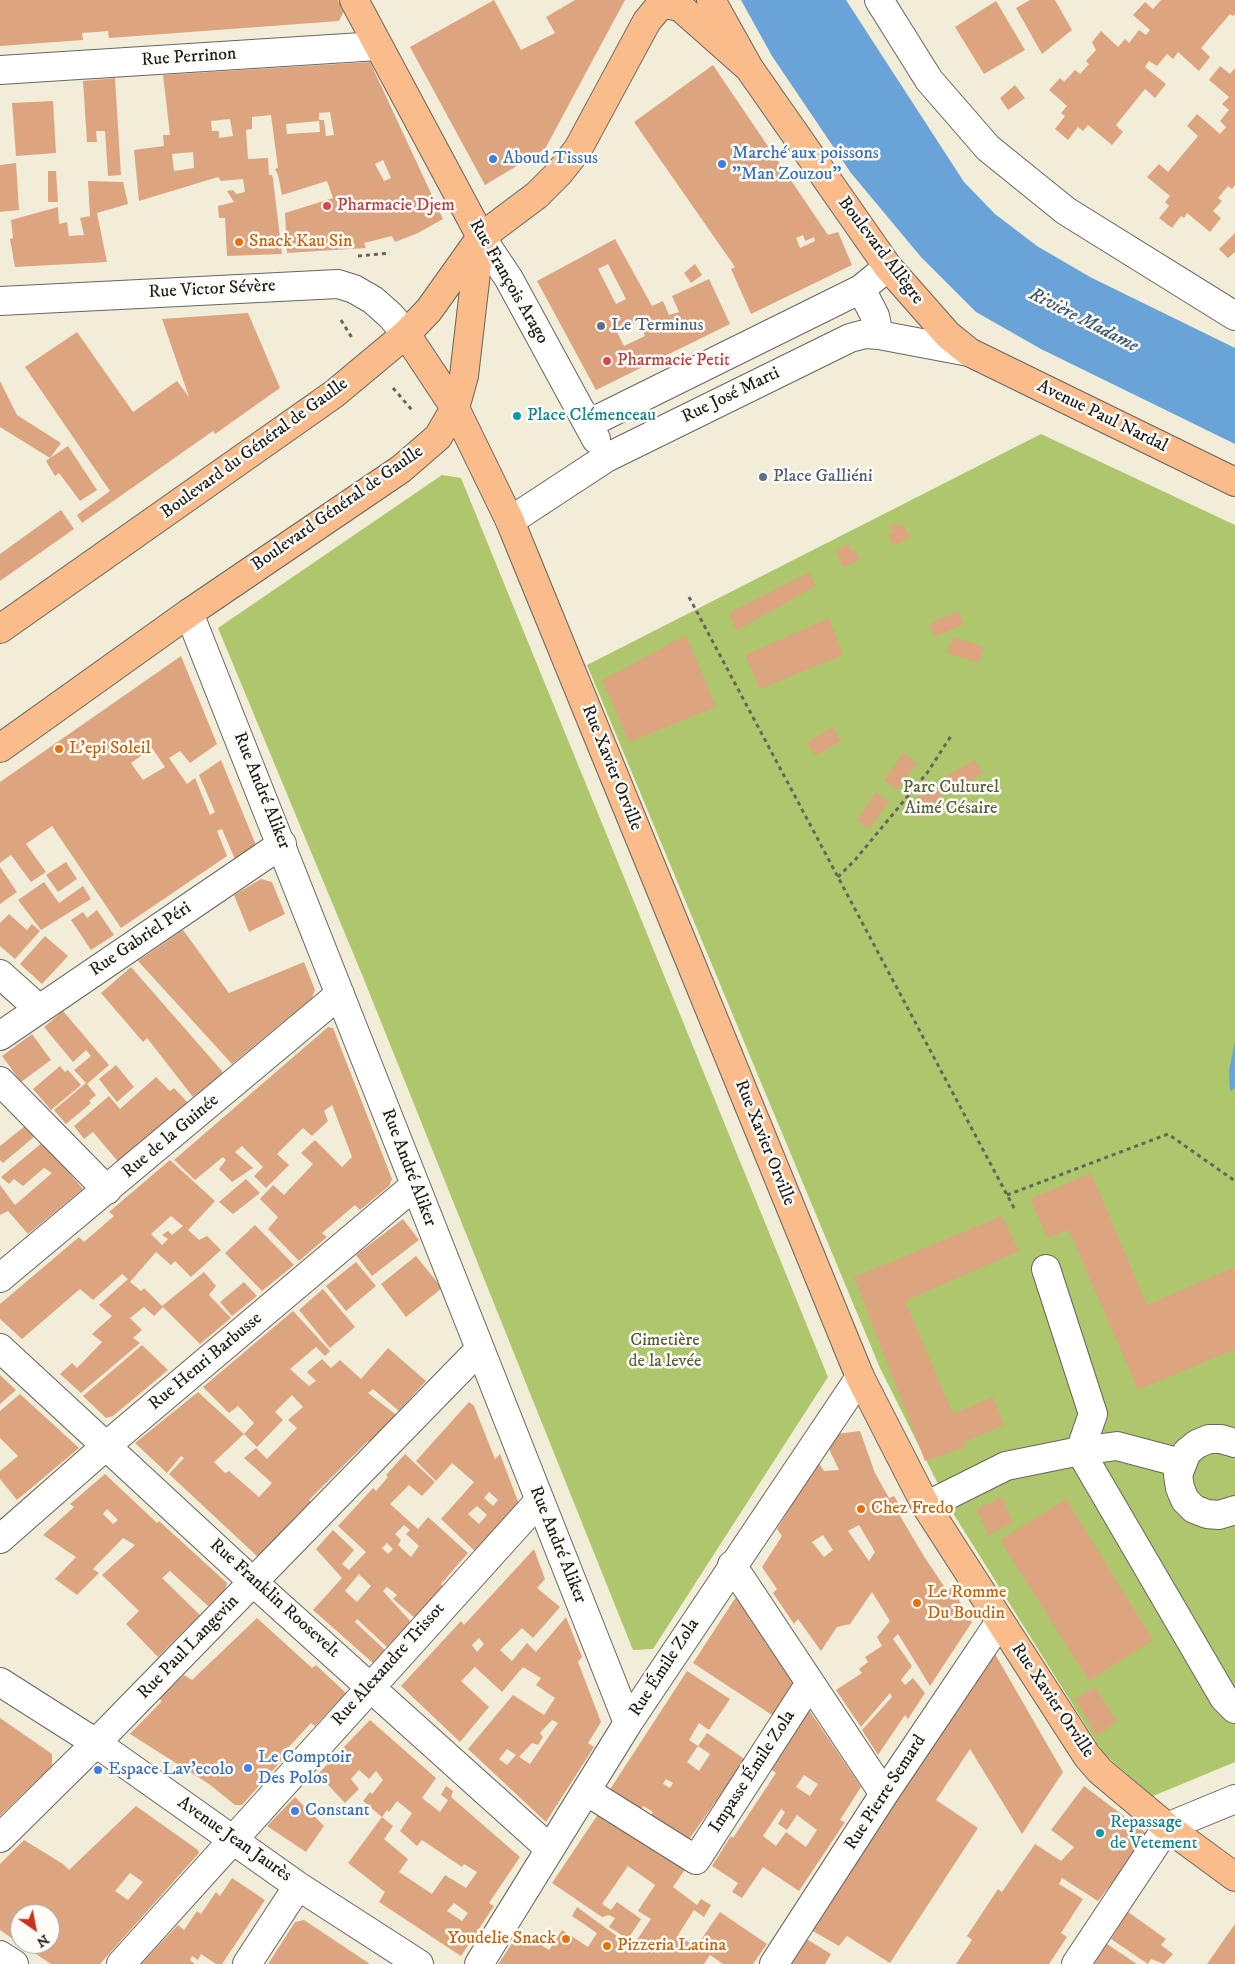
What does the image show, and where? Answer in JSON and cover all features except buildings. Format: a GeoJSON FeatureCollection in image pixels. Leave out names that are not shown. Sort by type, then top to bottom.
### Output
{"type":"FeatureCollection","features":[{"type":"Feature","properties":{"kind":"main road","name":"Rue François Arago"},"geometry":{"type":"LineString","coordinates":[[354,0],[480,237]]}},
{"type":"Feature","properties":{"kind":"main road","name":"Boulevard Allègre"},"geometry":{"type":"LineString","coordinates":[[710,0],[749,68],[888,267],[933,321],[969,352]]}},
{"type":"Feature","properties":{"kind":"main road","name":"Boulevard Allègre"},"geometry":{"type":"LineString","coordinates":[[480,237],[537,195],[560,173],[578,149],[648,11],[665,4],[680,7],[749,68]]}},
{"type":"Feature","properties":{"kind":"main road","name":"Boulevard du Général de Gaulle"},"geometry":{"type":"LineString","coordinates":[[0,629],[334,394],[406,334],[429,310],[480,237]]}},
{"type":"Feature","properties":{"kind":"main road","name":"Boulevard Général de Gaulle"},"geometry":{"type":"LineString","coordinates":[[189,613],[401,469],[438,438],[455,408],[468,352],[480,237]]}},
{"type":"Feature","properties":{"kind":"main road","name":"Rue Xavier Orville"},"geometry":{"type":"LineString","coordinates":[[406,334],[455,408],[510,521],[860,1377],[926,1506],[1000,1623],[1088,1756],[1100,1771],[1167,1827],[1235,1877]]}},
{"type":"Feature","properties":{"kind":"main road","name":"Avenue Paul Nardal"},"geometry":{"type":"LineString","coordinates":[[969,352],[1235,482]]}},
{"type":"Feature","properties":{"kind":"main road"},"geometry":{"type":"LineString","coordinates":[[0,748],[189,613]]}},
{"type":"Feature","properties":{"kind":"street"},"geometry":{"type":"LineString","coordinates":[[878,0],[929,80],[988,148],[1066,210],[1235,316]]}},
{"type":"Feature","properties":{"kind":"street","name":"Rue Perrinon"},"geometry":{"type":"LineString","coordinates":[[0,70],[378,46]]}},
{"type":"Feature","properties":{"kind":"street","name":"Rue François Arago"},"geometry":{"type":"LineString","coordinates":[[480,237],[510,279],[606,458]]}},
{"type":"Feature","properties":{"kind":"street"},"geometry":{"type":"LineString","coordinates":[[588,424],[861,289],[888,267]]}},
{"type":"Feature","properties":{"kind":"street","name":"Rue Victor Sévère"},"geometry":{"type":"LineString","coordinates":[[0,301],[338,284],[372,300],[406,334]]}},
{"type":"Feature","properties":{"kind":"street"},"geometry":{"type":"LineString","coordinates":[[861,289],[875,316],[879,335]]}},
{"type":"Feature","properties":{"kind":"street","name":"Rue José Marti"},"geometry":{"type":"LineString","coordinates":[[510,521],[606,458],[850,338],[865,334],[879,335],[969,352]]}},
{"type":"Feature","properties":{"kind":"street","name":"Rue André Aliker"},"geometry":{"type":"LineString","coordinates":[[189,613],[282,844],[414,1186],[628,1723]]}},
{"type":"Feature","properties":{"kind":"street","name":"Rue Gabriel Péri"},"geometry":{"type":"LineString","coordinates":[[0,1036],[282,844]]}},
{"type":"Feature","properties":{"kind":"street"},"geometry":{"type":"LineString","coordinates":[[0,974],[39,1009]]}},
{"type":"Feature","properties":{"kind":"street","name":"Rue de la Guinée"},"geometry":{"type":"LineString","coordinates":[[0,1278],[340,994]]}},
{"type":"Feature","properties":{"kind":"street"},"geometry":{"type":"LineString","coordinates":[[0,1081],[107,1190]]}},
{"type":"Feature","properties":{"kind":"street","name":"Rue Henri Barbusse"},"geometry":{"type":"LineString","coordinates":[[0,1539],[106,1446],[414,1186]]}},
{"type":"Feature","properties":{"kind":"street"},"geometry":{"type":"LineString","coordinates":[[1046,1270],[1093,1414],[1080,1451],[1224,1698],[1235,1709]]}},
{"type":"Feature","properties":{"kind":"street","name":"Rue Franklin Roosevelt"},"geometry":{"type":"LineString","coordinates":[[0,1348],[254,1582],[550,1849]]}},
{"type":"Feature","properties":{"kind":"street","name":"Rue Paul Langevin"},"geometry":{"type":"LineString","coordinates":[[0,1838],[96,1743],[480,1349]]}},
{"type":"Feature","properties":{"kind":"street","name":"Rue Émile Zola"},"geometry":{"type":"LineString","coordinates":[[479,1964],[628,1723],[732,1565],[860,1377]]}},
{"type":"Feature","properties":{"kind":"street"},"geometry":{"type":"LineString","coordinates":[[1235,1443],[1221,1439],[1208,1440],[1197,1444],[1187,1452],[1181,1463],[1178,1475],[1180,1488],[1185,1500],[1194,1509],[1219,1516],[1235,1510]]}},
{"type":"Feature","properties":{"kind":"street"},"geometry":{"type":"LineString","coordinates":[[926,1506],[1006,1466],[1080,1451],[1118,1446],[1181,1463]]}},
{"type":"Feature","properties":{"kind":"street","name":"Rue Alexandre Trissot"},"geometry":{"type":"LineString","coordinates":[[121,1964],[539,1501]]}},
{"type":"Feature","properties":{"kind":"street"},"geometry":{"type":"LineString","coordinates":[[732,1565],[884,1794]]}},
{"type":"Feature","properties":{"kind":"street","name":"Rue Pierre Semard"},"geometry":{"type":"LineString","coordinates":[[774,1964],[884,1794],[1000,1623]]}},
{"type":"Feature","properties":{"kind":"street","name":"Avenue Jean Jaurès"},"geometry":{"type":"LineString","coordinates":[[0,1682],[96,1743],[234,1838],[298,1886],[419,1964]]}},
{"type":"Feature","properties":{"kind":"street","name":"Impasse Émile Zola"},"geometry":{"type":"LineString","coordinates":[[586,1791],[696,1860],[810,1683]]}},
{"type":"Feature","properties":{"kind":"street"},"geometry":{"type":"LineString","coordinates":[[1076,1964],[1167,1827],[1235,1799]]}},
{"type":"Feature","properties":{"kind":"street"},"geometry":{"type":"LineString","coordinates":[[247,1964],[298,1886]]}},
{"type":"Feature","properties":{"kind":"street"},"geometry":{"type":"LineString","coordinates":[[0,1955],[14,1964]]}},
{"type":"Feature","properties":{"kind":"path"},"geometry":{"type":"LineString","coordinates":[[393,388],[412,410]]}},
{"type":"Feature","properties":{"kind":"path"},"geometry":{"type":"LineString","coordinates":[[689,597],[1014,1208]]}},
{"type":"Feature","properties":{"kind":"path"},"geometry":{"type":"LineString","coordinates":[[838,877],[855,860],[927,773],[951,736]]}},
{"type":"Feature","properties":{"kind":"path"},"geometry":{"type":"LineString","coordinates":[[1007,1195],[1168,1134],[1235,1180]]}},
{"type":"Feature","properties":{"kind":"green space","name":"Parc Culturel Aimé Césaire"},"geometry":{"type":"Polygon","coordinates":[[[1041,434],[1235,525],[1235,1762],[1153,1796],[1103,1753],[951,1510],[880,1368],[587,665],[1041,434]]]}},
{"type":"Feature","properties":{"kind":"green space","name":"Cimetière de la levée"},"geometry":{"type":"Polygon","coordinates":[[[442,475],[461,478],[828,1377],[653,1649],[633,1650],[363,977],[218,628],[442,475]]]}},
{"type":"Feature","properties":{"kind":"water","name":"Rivière Madame"},"geometry":{"type":"Polygon","coordinates":[[[741,0],[846,0],[964,182],[995,214],[1037,246],[1090,277],[1235,348],[1235,444],[1041,349],[976,312],[921,257],[851,173],[772,56],[741,0]]]}},
{"type":"Feature","properties":{"kind":"water"},"geometry":{"type":"Polygon","coordinates":[[[1235,1041],[1235,1088],[1230,1091],[1229,1071],[1235,1041]]]}},
{"type":"Feature","properties":{"kind":"place","name":"Aboud Tissus"},"geometry":{"type":"Point","coordinates":[493,159]}},
{"type":"Feature","properties":{"kind":"place","name":"Marché aux poissons \"Man Zouzou\""},"geometry":{"type":"Point","coordinates":[722,164]}},
{"type":"Feature","properties":{"kind":"place","name":"Pharmacie Djem"},"geometry":{"type":"Point","coordinates":[327,206]}},
{"type":"Feature","properties":{"kind":"place","name":"Snack Kau Sin"},"geometry":{"type":"Point","coordinates":[239,242]}},
{"type":"Feature","properties":{"kind":"place","name":"Le Terminus"},"geometry":{"type":"Point","coordinates":[601,326]}},
{"type":"Feature","properties":{"kind":"place","name":"Pharmacie Petit"},"geometry":{"type":"Point","coordinates":[607,361]}},
{"type":"Feature","properties":{"kind":"place","name":"Place Clémenceau"},"geometry":{"type":"Point","coordinates":[517,416]}},
{"type":"Feature","properties":{"kind":"place","name":"Place Galliéni"},"geometry":{"type":"Point","coordinates":[763,477]}},
{"type":"Feature","properties":{"kind":"place","name":"L'epi Soleil"},"geometry":{"type":"Point","coordinates":[59,749]}},
{"type":"Feature","properties":{"kind":"place","name":"Chez Fredo"},"geometry":{"type":"Point","coordinates":[861,1509]}},
{"type":"Feature","properties":{"kind":"place","name":"Le Romme Du Boudin"},"geometry":{"type":"Point","coordinates":[917,1603]}},
{"type":"Feature","properties":{"kind":"place","name":"Le Comptoir Des Polos"},"geometry":{"type":"Point","coordinates":[248,1768]}},
{"type":"Feature","properties":{"kind":"place","name":"Espace Lav'ecolo"},"geometry":{"type":"Point","coordinates":[98,1770]}},
{"type":"Feature","properties":{"kind":"place","name":"Constant"},"geometry":{"type":"Point","coordinates":[295,1811]}},
{"type":"Feature","properties":{"kind":"place","name":"Repassage de Vetement"},"geometry":{"type":"Point","coordinates":[1100,1833]}},
{"type":"Feature","properties":{"kind":"place","name":"Youdelie Snack"},"geometry":{"type":"Point","coordinates":[566,1939]}},
{"type":"Feature","properties":{"kind":"place","name":"Pizzeria Latina"},"geometry":{"type":"Point","coordinates":[607,1946]}}]}
